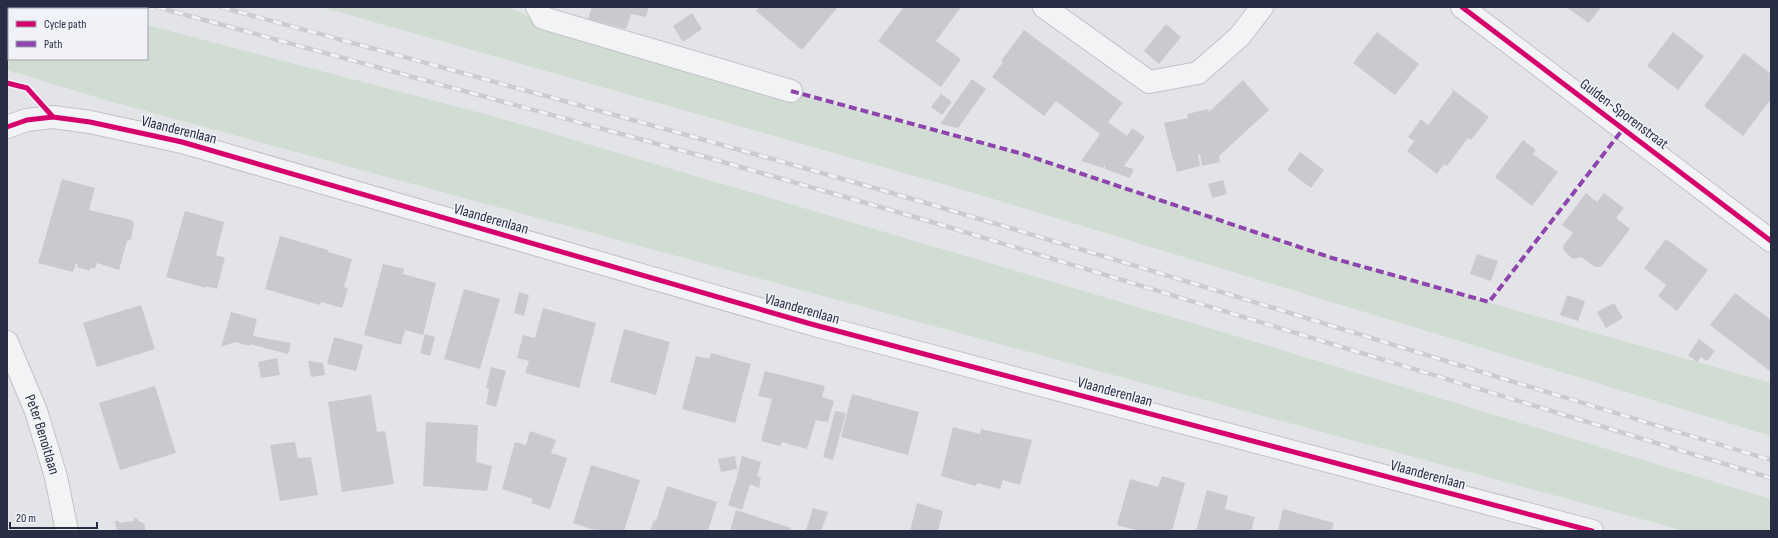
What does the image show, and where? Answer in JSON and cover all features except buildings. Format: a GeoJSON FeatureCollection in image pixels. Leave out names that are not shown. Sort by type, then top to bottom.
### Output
{"type":"FeatureCollection","features":[{"type":"Feature","properties":{"kind":"street"},"geometry":{"type":"LineString","coordinates":[[537,7],[543,18],[791,91]]}},
{"type":"Feature","properties":{"kind":"street"},"geometry":{"type":"LineString","coordinates":[[1044,7],[1149,82],[1198,73],[1240,36],[1262,7]]}},
{"type":"Feature","properties":{"kind":"street","name":"Gulden-Sporenstraat"},"geometry":{"type":"LineString","coordinates":[[1462,7],[1771,241]]}},
{"type":"Feature","properties":{"kind":"street","name":"Vlaanderenlaan"},"geometry":{"type":"LineString","coordinates":[[7,127],[27,120],[54,117],[90,122],[182,142],[811,324],[1592,531]]}},
{"type":"Feature","properties":{"kind":"street","name":"Peter Benoitlaan"},"geometry":{"type":"LineString","coordinates":[[7,342],[36,411],[56,477],[67,531]]}},
{"type":"Feature","properties":{"kind":"shaded area"},"geometry":{"type":"Polygon","coordinates":[[[7,7],[85,7],[88,8],[8,8],[8,60],[148,60],[148,25],[496,117],[1229,334],[1771,499],[1771,531],[1685,531],[109,101],[7,70],[7,7]]]}},
{"type":"Feature","properties":{"kind":"shaded area"},"geometry":{"type":"Polygon","coordinates":[[[321,7],[509,7],[544,24],[791,93],[1023,154],[1332,258],[1771,383],[1771,436],[964,190],[321,7]]]}},
{"type":"Feature","properties":{"kind":"railway"},"geometry":{"type":"LineString","coordinates":[[157,7],[709,158],[932,222],[1771,478]]}},
{"type":"Feature","properties":{"kind":"railway"},"geometry":{"type":"LineString","coordinates":[[221,7],[878,189],[1771,460]]}},
{"type":"Feature","properties":{"kind":"marked path"},"geometry":{"type":"LineString","coordinates":[[791,91],[1023,154],[1332,258],[1489,302],[1623,129]]}},
{"type":"Feature","properties":{"kind":"cycle path"},"geometry":{"type":"LineString","coordinates":[[1462,7],[1771,241]]}},
{"type":"Feature","properties":{"kind":"cycle path"},"geometry":{"type":"LineString","coordinates":[[7,83],[27,88],[53,117]]}},
{"type":"Feature","properties":{"kind":"cycle path"},"geometry":{"type":"LineString","coordinates":[[7,127],[27,120],[53,117],[90,122],[182,142],[811,324],[1592,531]]}}]}
